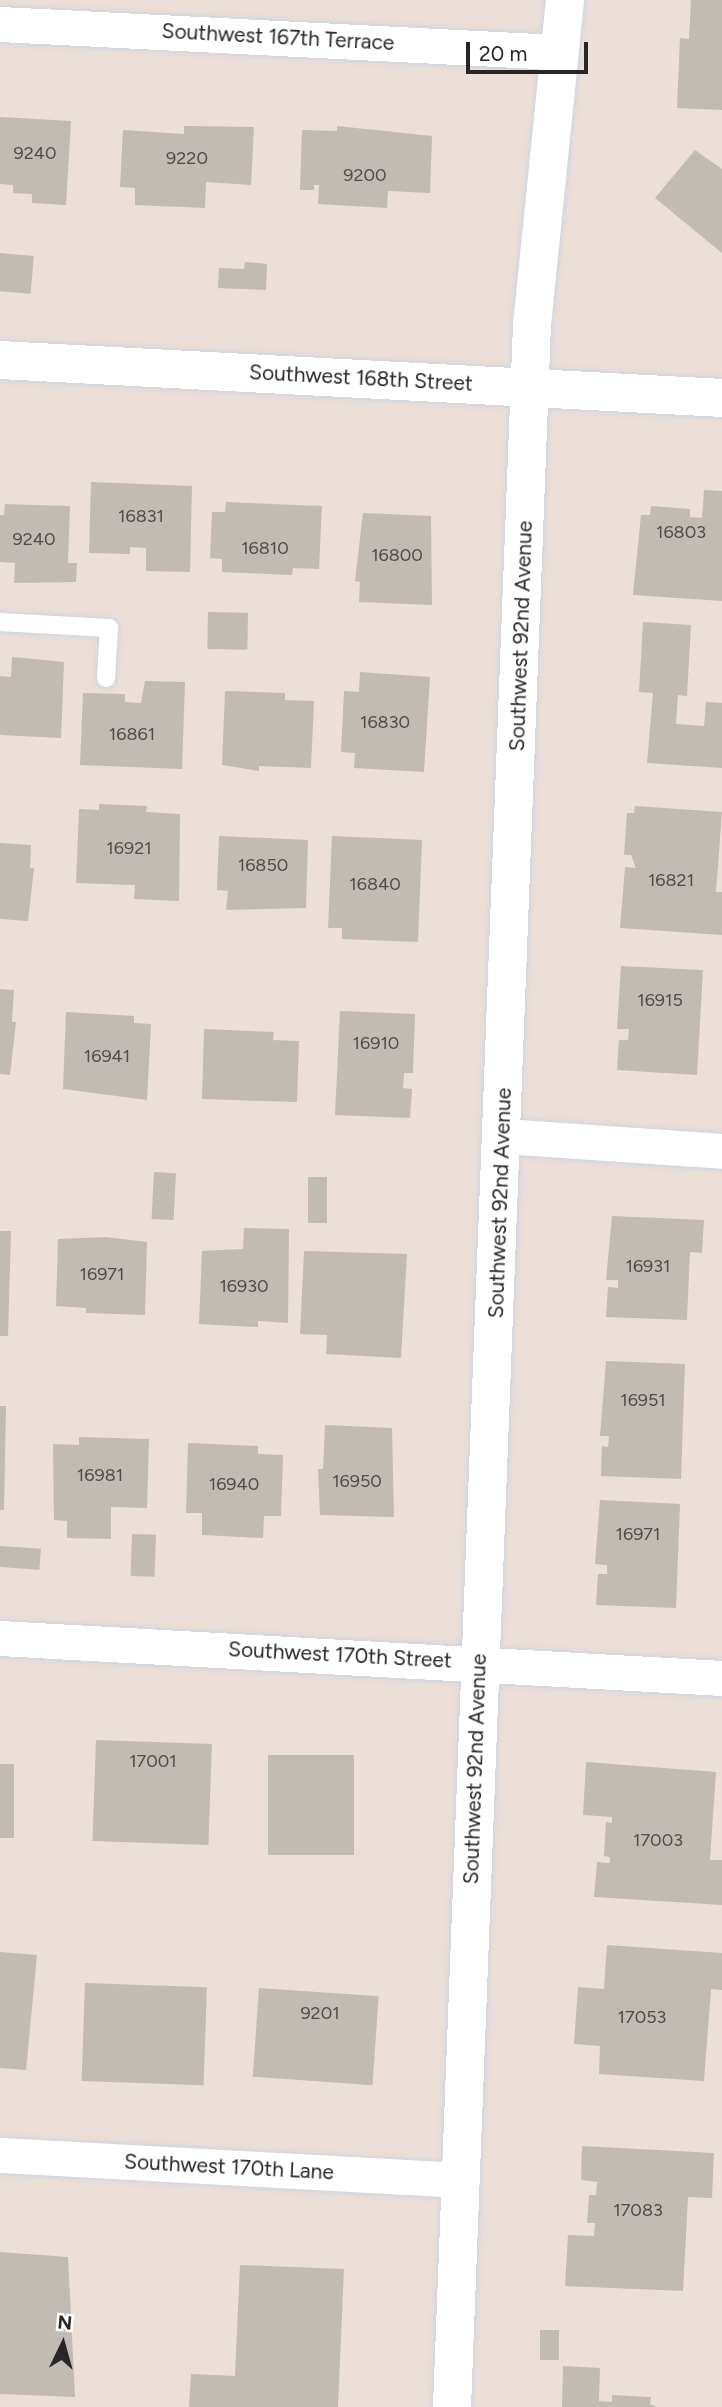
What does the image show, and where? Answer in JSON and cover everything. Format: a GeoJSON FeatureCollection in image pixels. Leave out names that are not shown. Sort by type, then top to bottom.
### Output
{"type":"FeatureCollection","features":[{"type":"Feature","properties":{"kind":"street","name":"Southwest 92nd Avenue"},"geometry":{"type":"LineString","coordinates":[[452,2407],[458,2180],[503,1136],[533,306],[557,52],[565,0]]}},
{"type":"Feature","properties":{"kind":"street","name":"Southwest 167th Terrace"},"geometry":{"type":"LineString","coordinates":[[0,24],[557,52]]}},
{"type":"Feature","properties":{"kind":"street","name":"Southwest 168th Street"},"geometry":{"type":"LineString","coordinates":[[0,360],[722,398]]}},
{"type":"Feature","properties":{"kind":"street"},"geometry":{"type":"LineString","coordinates":[[503,1136],[722,1151]]}},
{"type":"Feature","properties":{"kind":"street","name":"Southwest 170th Street"},"geometry":{"type":"LineString","coordinates":[[0,1638],[479,1662],[722,1678]]}},
{"type":"Feature","properties":{"kind":"street","name":"Southwest 170th Lane"},"geometry":{"type":"LineString","coordinates":[[0,2155],[458,2180]]}},
{"type":"Feature","properties":{"kind":"lane"},"geometry":{"type":"LineString","coordinates":[[0,622],[109,628],[106,678]]}},
{"type":"Feature","properties":{"kind":"building"},"geometry":{"type":"Polygon","coordinates":[[[691,0],[722,0],[722,110],[677,108],[680,38],[689,39],[691,0]]]}},
{"type":"Feature","properties":{"kind":"building"},"geometry":{"type":"Polygon","coordinates":[[[0,117],[71,121],[66,205],[32,203],[32,194],[13,193],[13,185],[0,184],[0,117]]]}},
{"type":"Feature","properties":{"kind":"building"},"geometry":{"type":"Polygon","coordinates":[[[184,126],[254,127],[251,185],[206,182],[205,208],[135,205],[135,188],[120,187],[123,130],[184,134],[184,126]]]}},
{"type":"Feature","properties":{"kind":"building"},"geometry":{"type":"Polygon","coordinates":[[[337,126],[432,136],[430,193],[388,191],[387,208],[318,204],[319,185],[314,185],[314,190],[300,190],[302,130],[337,131],[337,126]]]}},
{"type":"Feature","properties":{"kind":"building"},"geometry":{"type":"Polygon","coordinates":[[[695,150],[722,169],[722,253],[655,198],[695,150]]]}},
{"type":"Feature","properties":{"kind":"building"},"geometry":{"type":"Polygon","coordinates":[[[0,253],[34,256],[31,294],[0,291],[0,253]]]}},
{"type":"Feature","properties":{"kind":"building"},"geometry":{"type":"Polygon","coordinates":[[[245,262],[267,264],[266,290],[218,288],[219,268],[244,269],[245,262]]]}},
{"type":"Feature","properties":{"kind":"building"},"geometry":{"type":"Polygon","coordinates":[[[91,482],[192,486],[190,572],[146,571],[146,548],[130,547],[130,554],[89,553],[91,482]]]}},
{"type":"Feature","properties":{"kind":"building"},"geometry":{"type":"Polygon","coordinates":[[[704,490],[722,491],[722,601],[633,595],[641,515],[650,515],[651,506],[690,509],[690,517],[702,518],[704,490]]]}},
{"type":"Feature","properties":{"kind":"building"},"geometry":{"type":"Polygon","coordinates":[[[226,502],[322,506],[319,569],[293,568],[292,575],[222,572],[222,559],[210,558],[212,512],[225,512],[226,502]]]}},
{"type":"Feature","properties":{"kind":"building"},"geometry":{"type":"Polygon","coordinates":[[[5,504],[70,506],[68,563],[77,563],[76,582],[14,583],[15,563],[0,562],[0,515],[4,515],[5,504]]]}},
{"type":"Feature","properties":{"kind":"building"},"geometry":{"type":"Polygon","coordinates":[[[363,513],[431,516],[432,605],[359,602],[360,582],[355,581],[363,513]]]}},
{"type":"Feature","properties":{"kind":"building"},"geometry":{"type":"Polygon","coordinates":[[[208,612],[248,613],[247,650],[207,649],[208,612]]]}},
{"type":"Feature","properties":{"kind":"building"},"geometry":{"type":"Polygon","coordinates":[[[643,622],[691,625],[687,696],[678,695],[676,724],[704,726],[706,702],[722,703],[722,768],[647,763],[653,693],[639,692],[643,622]]]}},
{"type":"Feature","properties":{"kind":"building"},"geometry":{"type":"Polygon","coordinates":[[[12,657],[64,662],[61,738],[0,735],[0,676],[11,677],[12,657]]]}},
{"type":"Feature","properties":{"kind":"building"},"geometry":{"type":"Polygon","coordinates":[[[360,672],[430,677],[424,772],[354,768],[355,753],[341,752],[344,691],[359,692],[360,672]]]}},
{"type":"Feature","properties":{"kind":"building"},"geometry":{"type":"Polygon","coordinates":[[[145,681],[185,682],[182,769],[80,765],[83,693],[125,694],[125,702],[141,703],[145,681]]]}},
{"type":"Feature","properties":{"kind":"building"},"geometry":{"type":"Polygon","coordinates":[[[225,691],[285,693],[285,700],[314,701],[311,768],[259,766],[259,771],[222,765],[225,691]]]}},
{"type":"Feature","properties":{"kind":"building"},"geometry":{"type":"Polygon","coordinates":[[[99,804],[147,806],[146,812],[180,814],[179,901],[134,899],[135,885],[76,883],[79,809],[99,810],[99,804]]]}},
{"type":"Feature","properties":{"kind":"building"},"geometry":{"type":"Polygon","coordinates":[[[635,806],[722,812],[716,892],[722,892],[722,935],[620,928],[625,867],[636,868],[631,855],[624,855],[627,813],[634,813],[635,806]]]}},
{"type":"Feature","properties":{"kind":"building"},"geometry":{"type":"Polygon","coordinates":[[[219,836],[308,840],[306,908],[226,910],[228,891],[217,890],[219,836]]]}},
{"type":"Feature","properties":{"kind":"building"},"geometry":{"type":"Polygon","coordinates":[[[332,836],[422,840],[418,942],[342,939],[342,928],[328,928],[332,836]]]}},
{"type":"Feature","properties":{"kind":"building"},"geometry":{"type":"Polygon","coordinates":[[[0,843],[31,845],[30,868],[34,868],[28,921],[0,919],[0,843]]]}},
{"type":"Feature","properties":{"kind":"building"},"geometry":{"type":"Polygon","coordinates":[[[621,966],[703,970],[697,1075],[617,1070],[619,1040],[628,1040],[629,1029],[617,1029],[621,966]]]}},
{"type":"Feature","properties":{"kind":"building"},"geometry":{"type":"Polygon","coordinates":[[[0,989],[14,990],[12,1022],[16,1022],[10,1075],[0,1074],[0,989]]]}},
{"type":"Feature","properties":{"kind":"building"},"geometry":{"type":"Polygon","coordinates":[[[340,1011],[415,1014],[413,1073],[404,1073],[403,1088],[412,1089],[410,1118],[335,1115],[340,1011]]]}},
{"type":"Feature","properties":{"kind":"building"},"geometry":{"type":"Polygon","coordinates":[[[66,1012],[134,1016],[134,1023],[151,1024],[147,1100],[63,1089],[66,1012]]]}},
{"type":"Feature","properties":{"kind":"building"},"geometry":{"type":"Polygon","coordinates":[[[204,1029],[274,1032],[273,1040],[299,1041],[297,1102],[202,1099],[204,1029]]]}},
{"type":"Feature","properties":{"kind":"building"},"geometry":{"type":"Polygon","coordinates":[[[154,1172],[176,1173],[174,1220],[152,1219],[154,1172]]]}},
{"type":"Feature","properties":{"kind":"building"},"geometry":{"type":"Polygon","coordinates":[[[308,1177],[327,1177],[327,1223],[308,1223],[308,1177]]]}},
{"type":"Feature","properties":{"kind":"building"},"geometry":{"type":"Polygon","coordinates":[[[612,1216],[704,1220],[702,1253],[690,1252],[687,1320],[606,1317],[608,1287],[618,1288],[618,1280],[606,1280],[612,1216]]]}},
{"type":"Feature","properties":{"kind":"building"},"geometry":{"type":"Polygon","coordinates":[[[244,1228],[289,1229],[288,1323],[258,1321],[258,1327],[199,1324],[202,1251],[243,1249],[244,1228]]]}},
{"type":"Feature","properties":{"kind":"building"},"geometry":{"type":"Polygon","coordinates":[[[0,1231],[11,1231],[8,1336],[0,1336],[0,1231]]]}},
{"type":"Feature","properties":{"kind":"building"},"geometry":{"type":"Polygon","coordinates":[[[106,1237],[147,1242],[145,1315],[86,1313],[86,1308],[56,1306],[58,1239],[106,1237]]]}},
{"type":"Feature","properties":{"kind":"building"},"geometry":{"type":"Polygon","coordinates":[[[304,1251],[407,1254],[401,1358],[326,1354],[327,1335],[300,1334],[304,1251]]]}},
{"type":"Feature","properties":{"kind":"building"},"geometry":{"type":"Polygon","coordinates":[[[606,1361],[685,1364],[681,1479],[601,1476],[602,1446],[608,1447],[609,1436],[600,1436],[606,1361]]]}},
{"type":"Feature","properties":{"kind":"building"},"geometry":{"type":"Polygon","coordinates":[[[0,1406],[6,1406],[4,1510],[0,1510],[0,1406]]]}},
{"type":"Feature","properties":{"kind":"building"},"geometry":{"type":"Polygon","coordinates":[[[325,1425],[392,1428],[394,1517],[320,1515],[318,1469],[323,1469],[325,1425]]]}},
{"type":"Feature","properties":{"kind":"building"},"geometry":{"type":"Polygon","coordinates":[[[79,1437],[149,1439],[147,1508],[111,1507],[111,1539],[67,1538],[67,1521],[54,1520],[53,1444],[79,1445],[79,1437]]]}},
{"type":"Feature","properties":{"kind":"building"},"geometry":{"type":"Polygon","coordinates":[[[188,1443],[258,1446],[258,1454],[283,1455],[281,1516],[264,1516],[263,1538],[202,1535],[202,1513],[186,1513],[188,1443]]]}},
{"type":"Feature","properties":{"kind":"building"},"geometry":{"type":"Polygon","coordinates":[[[600,1500],[680,1504],[676,1608],[596,1605],[598,1574],[607,1574],[607,1565],[595,1564],[600,1500]]]}},
{"type":"Feature","properties":{"kind":"building"},"geometry":{"type":"Polygon","coordinates":[[[132,1534],[156,1535],[155,1577],[131,1576],[132,1534]]]}},
{"type":"Feature","properties":{"kind":"building"},"geometry":{"type":"Polygon","coordinates":[[[0,1546],[41,1549],[39,1570],[0,1567],[0,1546]]]}},
{"type":"Feature","properties":{"kind":"building"},"geometry":{"type":"Polygon","coordinates":[[[96,1740],[212,1744],[208,1845],[92,1841],[96,1740]]]}},
{"type":"Feature","properties":{"kind":"building"},"geometry":{"type":"Polygon","coordinates":[[[268,1755],[354,1755],[354,1855],[268,1855],[268,1755]]]}},
{"type":"Feature","properties":{"kind":"building"},"geometry":{"type":"Polygon","coordinates":[[[586,1762],[716,1772],[710,1860],[722,1860],[722,1905],[594,1897],[597,1862],[610,1863],[610,1857],[604,1856],[606,1822],[612,1823],[612,1817],[583,1815],[586,1762]]]}},
{"type":"Feature","properties":{"kind":"building"},"geometry":{"type":"Polygon","coordinates":[[[0,1764],[14,1764],[14,1838],[0,1838],[0,1764]]]}},
{"type":"Feature","properties":{"kind":"building"},"geometry":{"type":"Polygon","coordinates":[[[607,1945],[722,1953],[722,1990],[711,1989],[704,2081],[599,2074],[600,2046],[574,2044],[578,1987],[604,1989],[607,1945]]]}},
{"type":"Feature","properties":{"kind":"building"},"geometry":{"type":"Polygon","coordinates":[[[0,1952],[37,1955],[26,2070],[0,2068],[0,1952]]]}},
{"type":"Feature","properties":{"kind":"building"},"geometry":{"type":"Polygon","coordinates":[[[85,1983],[207,1987],[204,2085],[82,2081],[85,1983]]]}},
{"type":"Feature","properties":{"kind":"building"},"geometry":{"type":"Polygon","coordinates":[[[259,1988],[379,1996],[372,2085],[253,2077],[259,1988]]]}},
{"type":"Feature","properties":{"kind":"building"},"geometry":{"type":"Polygon","coordinates":[[[582,2146],[714,2153],[712,2198],[688,2197],[683,2291],[565,2286],[568,2235],[594,2236],[595,2223],[587,2223],[589,2195],[596,2195],[597,2182],[581,2180],[582,2146]]]}},
{"type":"Feature","properties":{"kind":"building"},"geometry":{"type":"Polygon","coordinates":[[[0,2252],[68,2257],[75,2397],[0,2394],[0,2252]]]}},
{"type":"Feature","properties":{"kind":"building"},"geometry":{"type":"Polygon","coordinates":[[[240,2265],[344,2269],[338,2407],[189,2407],[191,2374],[235,2376],[240,2265]]]}},
{"type":"Feature","properties":{"kind":"building"},"geometry":{"type":"Polygon","coordinates":[[[540,2330],[559,2330],[559,2360],[540,2360],[540,2330]]]}},
{"type":"Feature","properties":{"kind":"building"},"geometry":{"type":"Polygon","coordinates":[[[563,2366],[600,2368],[599,2401],[612,2402],[612,2395],[651,2397],[650,2404],[657,2407],[562,2407],[563,2366]]]}}]}
